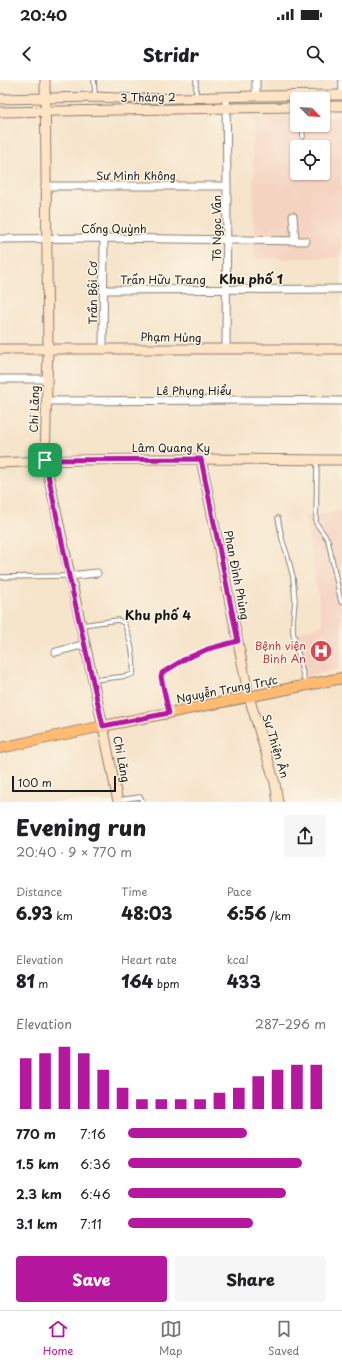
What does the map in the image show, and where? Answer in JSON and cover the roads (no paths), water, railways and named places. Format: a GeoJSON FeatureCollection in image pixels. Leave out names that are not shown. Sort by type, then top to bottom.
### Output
{"type":"FeatureCollection","features":[{"type":"Feature","properties":{"kind":"main road","name":"Nguyễn Trung Trực"},"geometry":{"type":"LineString","coordinates":[[0,748],[342,678]]}},
{"type":"Feature","properties":{"kind":"street","name":"Chi Lăng"},"geometry":{"type":"LineString","coordinates":[[45,80],[48,348],[45,460],[118,801]]}},
{"type":"Feature","properties":{"kind":"street"},"geometry":{"type":"LineString","coordinates":[[256,80],[256,96]]}},
{"type":"Feature","properties":{"kind":"street","name":"3 Tháng 2"},"geometry":{"type":"LineString","coordinates":[[0,98],[142,99],[341,95]]}},
{"type":"Feature","properties":{"kind":"street","name":"Tô Ngọc Vân"},"geometry":{"type":"LineString","coordinates":[[226,97],[226,349]]}},
{"type":"Feature","properties":{"kind":"street"},"geometry":{"type":"LineString","coordinates":[[330,106],[342,106]]}},
{"type":"Feature","properties":{"kind":"street","name":"3 Tháng 2"},"geometry":{"type":"LineString","coordinates":[[0,112],[290,107]]}},
{"type":"Feature","properties":{"kind":"street","name":"Sư Minh Không"},"geometry":{"type":"LineString","coordinates":[[46,186],[227,186]]}},
{"type":"Feature","properties":{"kind":"street"},"geometry":{"type":"LineString","coordinates":[[293,216],[295,241]]}},
{"type":"Feature","properties":{"kind":"street","name":"Cống Quỳnh"},"geometry":{"type":"LineString","coordinates":[[0,240],[104,238],[306,241]]}},
{"type":"Feature","properties":{"kind":"street","name":"Trần Bội Cơ"},"geometry":{"type":"LineString","coordinates":[[103,348],[104,238]]}},
{"type":"Feature","properties":{"kind":"street","name":"Trần Hữu Trang"},"geometry":{"type":"LineString","coordinates":[[103,290],[342,289]]}},
{"type":"Feature","properties":{"kind":"street","name":"Phạm Hùng"},"geometry":{"type":"LineString","coordinates":[[0,349],[342,349]]}},
{"type":"Feature","properties":{"kind":"street"},"geometry":{"type":"LineString","coordinates":[[0,379],[47,380]]}},
{"type":"Feature","properties":{"kind":"street","name":"Lê Phụng Hiểu"},"geometry":{"type":"LineString","coordinates":[[46,402],[247,400],[342,402]]}},
{"type":"Feature","properties":{"kind":"street","name":"Phan Đình Phùng"},"geometry":{"type":"LineString","coordinates":[[201,459],[249,697]]}},
{"type":"Feature","properties":{"kind":"street","name":"Lâm Quang Ky"},"geometry":{"type":"LineString","coordinates":[[0,463],[45,460],[342,460]]}},
{"type":"Feature","properties":{"kind":"street"},"geometry":{"type":"LineString","coordinates":[[69,576],[97,573]]}},
{"type":"Feature","properties":{"kind":"street"},"geometry":{"type":"LineString","coordinates":[[56,652],[85,644]]}},
{"type":"Feature","properties":{"kind":"street","name":"Sư Thiện Ân"},"geometry":{"type":"LineString","coordinates":[[249,697],[273,778],[278,802]]}},
{"type":"Feature","properties":{"kind":"lane"},"geometry":{"type":"LineString","coordinates":[[94,80],[95,98]]}},
{"type":"Feature","properties":{"kind":"lane"},"geometry":{"type":"LineString","coordinates":[[196,80],[196,97]]}},
{"type":"Feature","properties":{"kind":"lane"},"geometry":{"type":"LineString","coordinates":[[341,80],[341,95]]}},
{"type":"Feature","properties":{"kind":"lane"},"geometry":{"type":"LineString","coordinates":[[303,132],[303,137]]}},
{"type":"Feature","properties":{"kind":"lane"},"geometry":{"type":"LineString","coordinates":[[317,460],[316,522],[328,540],[341,602]]}},
{"type":"Feature","properties":{"kind":"lane"},"geometry":{"type":"LineString","coordinates":[[278,518],[282,539],[293,577],[295,600],[292,622],[293,632],[306,686]]}},
{"type":"Feature","properties":{"kind":"lane"},"geometry":{"type":"LineString","coordinates":[[0,577],[69,576]]}},
{"type":"Feature","properties":{"kind":"lane"},"geometry":{"type":"LineString","coordinates":[[81,625],[118,620],[124,623],[128,634],[134,668],[133,674],[93,680]]}},
{"type":"Feature","properties":{"kind":"lane"},"geometry":{"type":"LineString","coordinates":[[169,713],[161,677],[162,673],[185,659],[208,649],[238,641]]}},
{"type":"Feature","properties":{"kind":"lane"},"geometry":{"type":"LineString","coordinates":[[118,801],[140,797],[143,802]]}},
{"type":"Feature","properties":{"kind":"place","name":"Bệnh viện Bình An"},"geometry":{"type":"Point","coordinates":[321,651]}},
{"type":"Feature","properties":{"kind":"district","name":"Khu phố 1"},"geometry":{"type":"Point","coordinates":[251,278]}},
{"type":"Feature","properties":{"kind":"district","name":"Khu phố 4"},"geometry":{"type":"Point","coordinates":[158,614]}}]}
